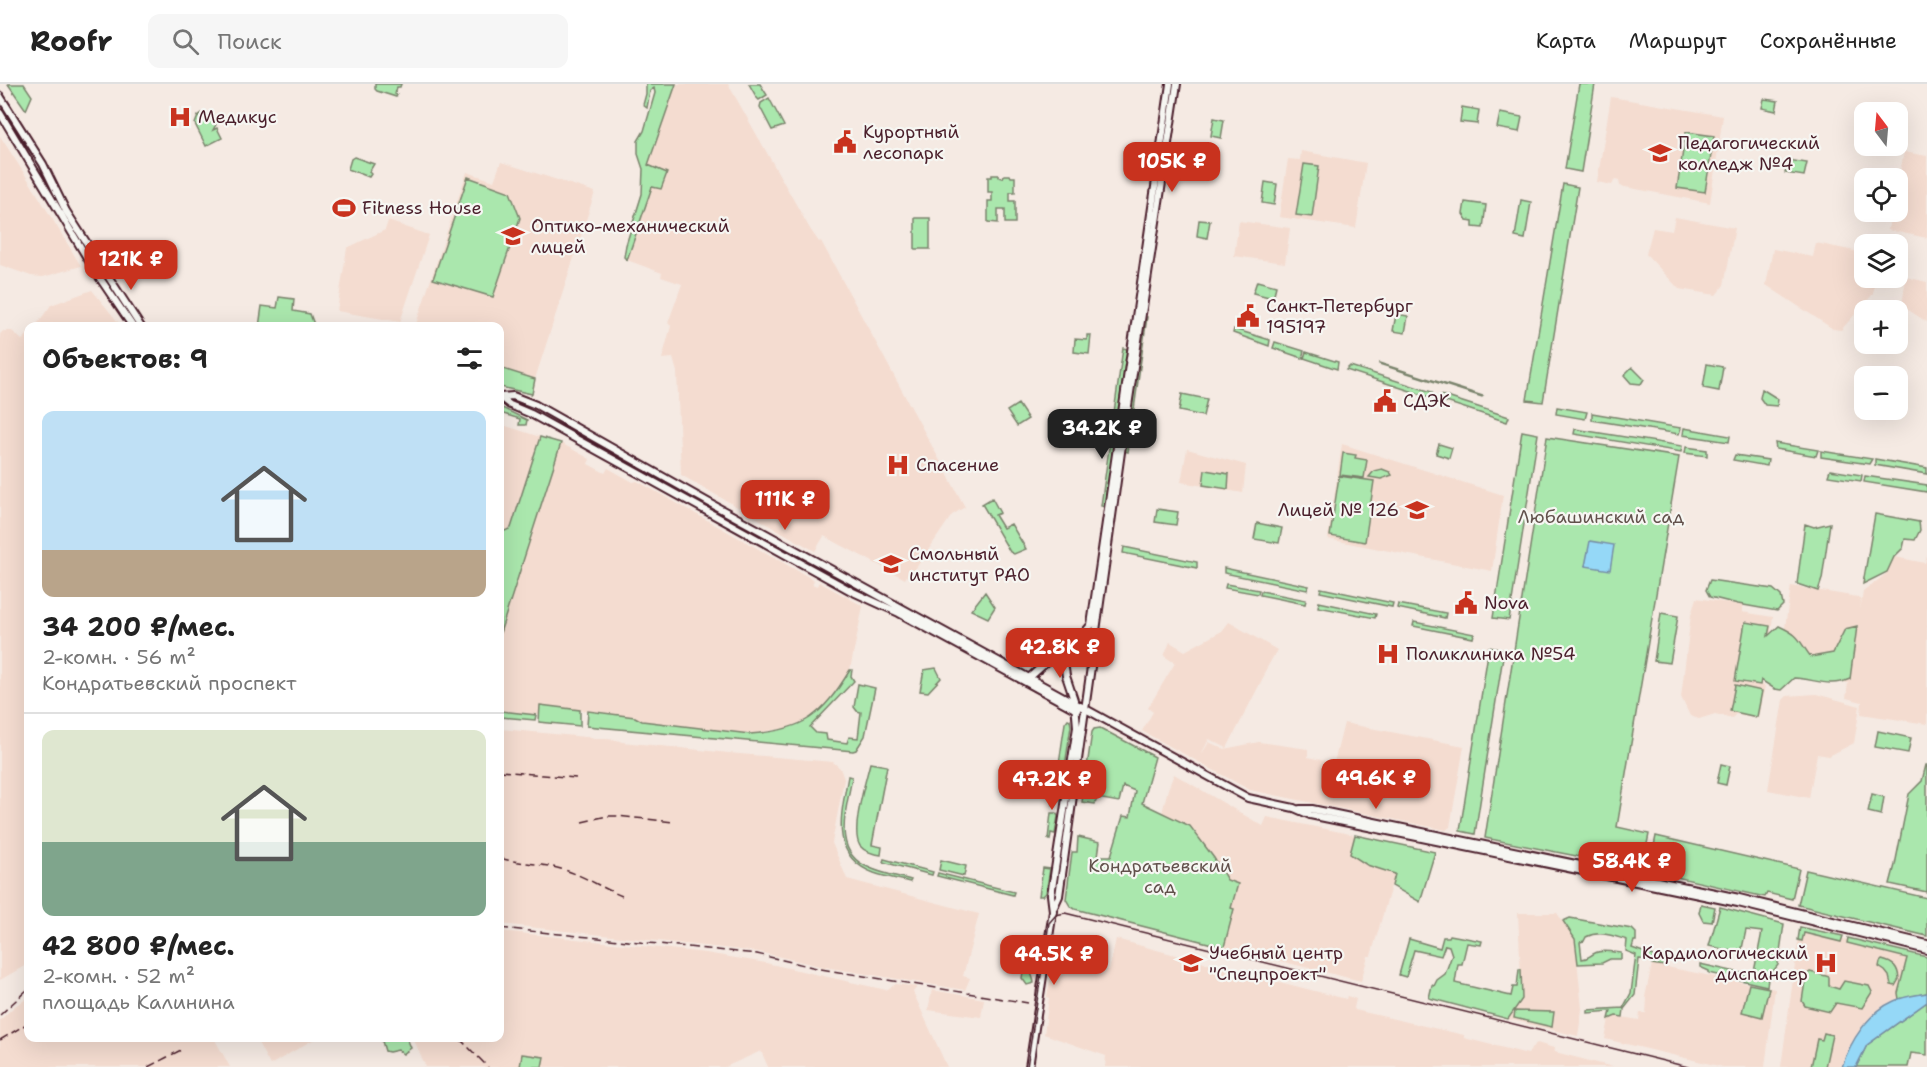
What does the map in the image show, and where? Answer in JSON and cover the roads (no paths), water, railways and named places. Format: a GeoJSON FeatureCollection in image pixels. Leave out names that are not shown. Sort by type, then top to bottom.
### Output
{"type":"FeatureCollection","features":[{"type":"Feature","properties":{"kind":"main road"},"geometry":{"type":"LineString","coordinates":[[1029,1067],[1053,911],[1052,895],[1077,727],[1076,707],[1064,669],[1065,658],[1090,625],[1170,84]]}},
{"type":"Feature","properties":{"kind":"main road"},"geometry":{"type":"LineString","coordinates":[[1053,911],[1059,896],[1177,84]]}},
{"type":"Feature","properties":{"kind":"main road"},"geometry":{"type":"LineString","coordinates":[[0,96],[43,164],[66,212],[138,322]]}},
{"type":"Feature","properties":{"kind":"main road"},"geometry":{"type":"LineString","coordinates":[[0,113],[95,271],[131,322]]}},
{"type":"Feature","properties":{"kind":"main road"},"geometry":{"type":"LineString","coordinates":[[504,397],[513,396],[531,403],[1030,677],[1076,707]]}},
{"type":"Feature","properties":{"kind":"main road"},"geometry":{"type":"LineString","coordinates":[[504,400],[853,592],[899,613],[1076,707],[1095,713],[1248,798],[1294,808],[1322,811],[1740,898],[1927,944]]}},
{"type":"Feature","properties":{"kind":"main road"},"geometry":{"type":"LineString","coordinates":[[630,469],[634,460]]}},
{"type":"Feature","properties":{"kind":"main road"},"geometry":{"type":"LineString","coordinates":[[853,592],[857,584]]}},
{"type":"Feature","properties":{"kind":"main road"},"geometry":{"type":"LineString","coordinates":[[1030,677],[1058,651],[1072,647]]}},
{"type":"Feature","properties":{"kind":"main road"},"geometry":{"type":"LineString","coordinates":[[1294,808],[1311,815],[1738,903],[1927,950]]}},
{"type":"Feature","properties":{"kind":"water"},"geometry":{"type":"Polygon","coordinates":[[[1590,541],[1614,545],[1610,570],[1585,566],[1590,541]]]}},
{"type":"Feature","properties":{"kind":"water"},"geometry":{"type":"Polygon","coordinates":[[[1927,993],[1927,1002],[1867,1045],[1856,1067],[1842,1067],[1855,1038],[1876,1012],[1898,999],[1927,993]]]}},
{"type":"Feature","properties":{"kind":"tram line"},"geometry":{"type":"LineString","coordinates":[[1027,1067],[1049,923],[1056,915],[1065,913],[1688,1067]]}},
{"type":"Feature","properties":{"kind":"railway"},"geometry":{"type":"LineString","coordinates":[[504,771],[576,778]]}},
{"type":"Feature","properties":{"kind":"railway"},"geometry":{"type":"LineString","coordinates":[[582,822],[607,816],[674,822]]}},
{"type":"Feature","properties":{"kind":"railway"},"geometry":{"type":"LineString","coordinates":[[504,859],[561,869],[622,896]]}},
{"type":"Feature","properties":{"kind":"railway"},"geometry":{"type":"LineString","coordinates":[[504,928],[757,954],[821,969],[1028,1003]]}},
{"type":"Feature","properties":{"kind":"railway"},"geometry":{"type":"LineString","coordinates":[[0,1015],[24,993]]}},
{"type":"Feature","properties":{"kind":"railway"},"geometry":{"type":"LineString","coordinates":[[0,1040],[24,1025]]}},
{"type":"Feature","properties":{"kind":"railway"},"geometry":{"type":"LineString","coordinates":[[463,1042],[488,1067]]}},
{"type":"Feature","properties":{"kind":"railway"},"geometry":{"type":"LineString","coordinates":[[148,1067],[183,1049]]}},
{"type":"Feature","properties":{"kind":"place","name":"Медикус"},"geometry":{"type":"Point","coordinates":[180,117]}},
{"type":"Feature","properties":{"kind":"place","name":"Курортный лесопарк"},"geometry":{"type":"Point","coordinates":[845,142]}},
{"type":"Feature","properties":{"kind":"place","name":"Педагогический колледж №4"},"geometry":{"type":"Point","coordinates":[1660,153]}},
{"type":"Feature","properties":{"kind":"place","name":"Fitness House"},"geometry":{"type":"Point","coordinates":[344,208]}},
{"type":"Feature","properties":{"kind":"place","name":"Оптико-механический лицей"},"geometry":{"type":"Point","coordinates":[513,236]}},
{"type":"Feature","properties":{"kind":"place","name":"Санкт-Петербург 195197"},"geometry":{"type":"Point","coordinates":[1248,316]}},
{"type":"Feature","properties":{"kind":"place","name":"СДЭК"},"geometry":{"type":"Point","coordinates":[1385,401]}},
{"type":"Feature","properties":{"kind":"place","name":"Спасение"},"geometry":{"type":"Point","coordinates":[898,465]}},
{"type":"Feature","properties":{"kind":"place","name":"Лицей № 126"},"geometry":{"type":"Point","coordinates":[1417,510]}},
{"type":"Feature","properties":{"kind":"place","name":"Смольный институт РАО"},"geometry":{"type":"Point","coordinates":[891,564]}},
{"type":"Feature","properties":{"kind":"place","name":"Nova"},"geometry":{"type":"Point","coordinates":[1466,603]}},
{"type":"Feature","properties":{"kind":"place","name":"Поликлиника №54"},"geometry":{"type":"Point","coordinates":[1388,654]}},
{"type":"Feature","properties":{"kind":"place","name":"Учебный центр \"Спецпроект\""},"geometry":{"type":"Point","coordinates":[1191,963]}},
{"type":"Feature","properties":{"kind":"place","name":"Кардиологический диспансер"},"geometry":{"type":"Point","coordinates":[1826,963]}},
{"type":"Feature","properties":{"kind":"park label","name":"Любашинский сад"},"geometry":{"type":"Point","coordinates":[1601,517]}},
{"type":"Feature","properties":{"kind":"park label","name":"Кондратьевский сад"},"geometry":{"type":"Point","coordinates":[1160,876]}}]}
